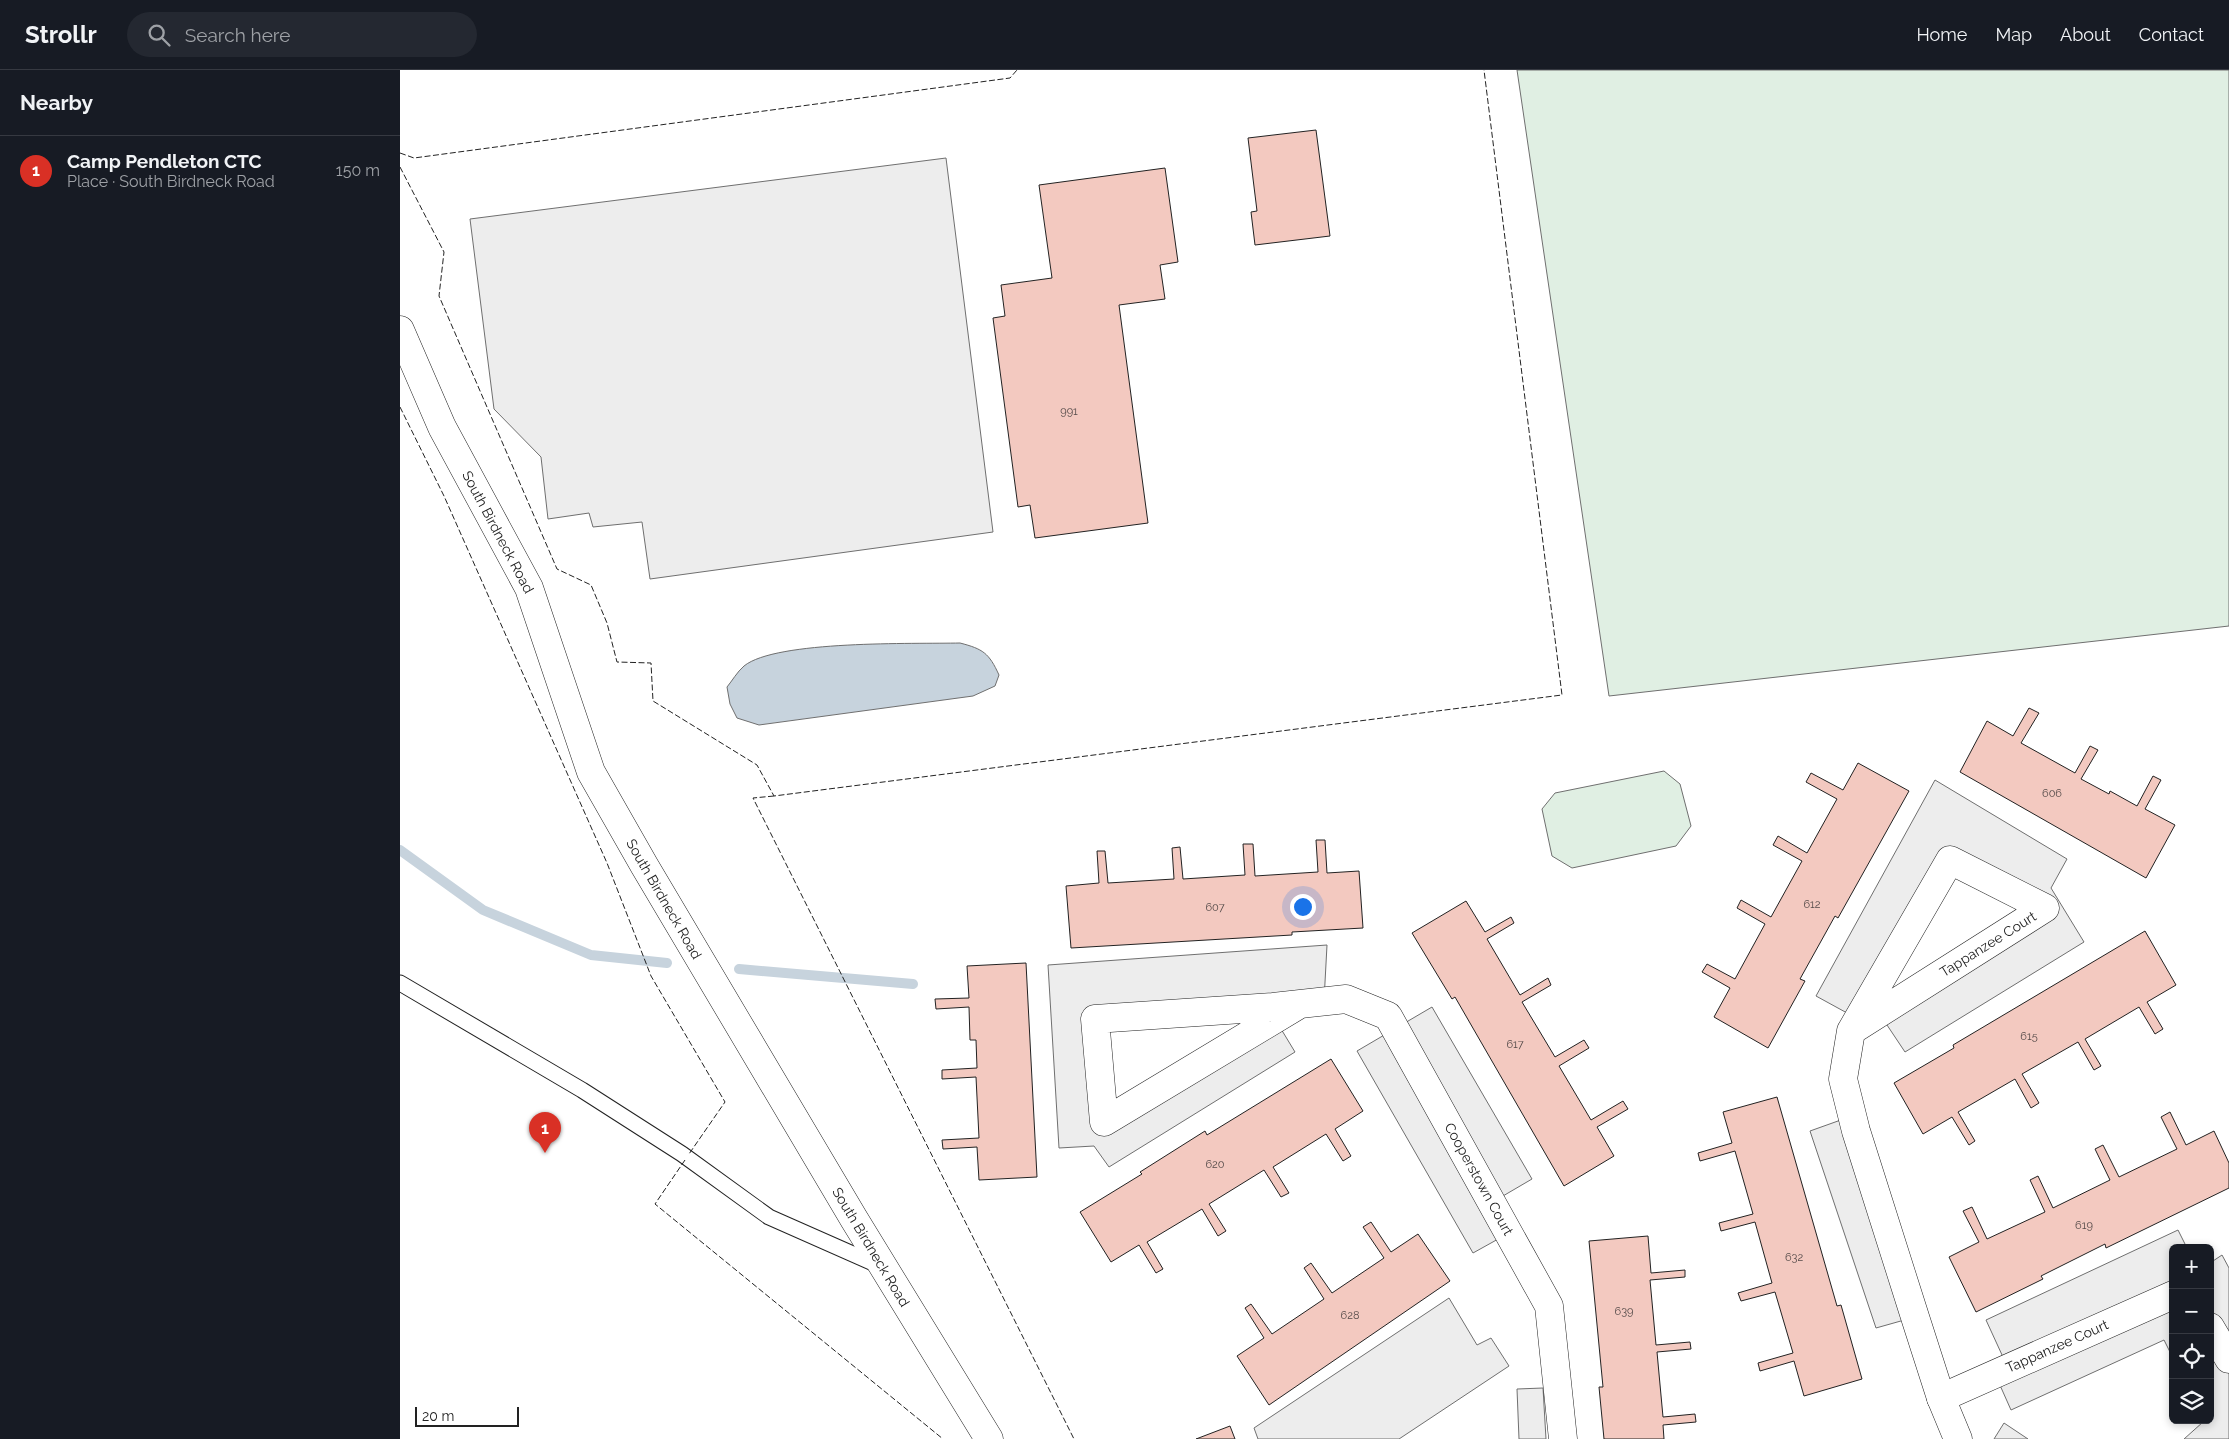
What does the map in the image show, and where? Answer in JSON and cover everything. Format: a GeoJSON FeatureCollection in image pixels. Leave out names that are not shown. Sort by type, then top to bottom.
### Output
{"type":"FeatureCollection","features":[{"type":"Feature","properties":{"kind":"street","name":"South Birdneck Road"},"geometry":{"type":"LineString","coordinates":[[400,330],[422,375],[442,427],[529,588],[591,772],[644,866],[883,1268],[989,1439]]}},
{"type":"Feature","properties":{"kind":"street","name":"Tappanzee Court"},"geometry":{"type":"LineString","coordinates":[[1851,1031],[2045,908],[1950,860],[1851,1031],[1843,1079],[1854,1123],[1940,1398],[1958,1439]]}},
{"type":"Feature","properties":{"kind":"street","name":"Cooperstown Court"},"geometry":{"type":"LineString","coordinates":[[1300,1004],[1104,1122],[1095,1018],[1300,1004],[1346,999],[1388,1016],[1549,1306],[1563,1439]]}},
{"type":"Feature","properties":{"kind":"street","name":"Tappanzee Court"},"geometry":{"type":"LineString","coordinates":[[1940,1398],[2169,1297]]}},
{"type":"Feature","properties":{"kind":"street"},"geometry":{"type":"LineString","coordinates":[[2214,1334],[2229,1359]]}},
{"type":"Feature","properties":{"kind":"lane"},"geometry":{"type":"LineString","coordinates":[[400,982],[582,1090],[682,1154],[769,1217],[883,1268]]}},
{"type":"Feature","properties":{"kind":"green space"},"geometry":{"type":"Polygon","coordinates":[[[1517,70],[2229,70],[2229,626],[1609,696],[1517,70]]]}},
{"type":"Feature","properties":{"kind":"green space"},"geometry":{"type":"Polygon","coordinates":[[[1664,771],[1680,784],[1691,826],[1676,846],[1572,868],[1552,856],[1542,809],[1555,793],[1664,771]]]}},
{"type":"Feature","properties":{"kind":"shaded area"},"geometry":{"type":"Polygon","coordinates":[[[946,158],[993,532],[650,579],[642,522],[593,527],[589,513],[548,519],[541,457],[494,409],[470,219],[946,158]]]}},
{"type":"Feature","properties":{"kind":"shaded area"},"geometry":{"type":"Polygon","coordinates":[[[960,643],[980,650],[988,657],[999,675],[995,686],[973,696],[759,725],[737,718],[730,704],[727,687],[744,666],[761,658],[785,652],[847,645],[960,643]]]}},
{"type":"Feature","properties":{"kind":"shaded area"},"geometry":{"type":"Polygon","coordinates":[[[1935,780],[2067,859],[2051,888],[2084,942],[1905,1052],[1879,1013],[2044,908],[1950,860],[1858,1019],[1816,996],[1935,780]]]}},
{"type":"Feature","properties":{"kind":"shaded area"},"geometry":{"type":"Polygon","coordinates":[[[1327,945],[1324,1001],[1095,1019],[1104,1121],[1275,1019],[1295,1052],[1109,1167],[1094,1146],[1059,1148],[1048,965],[1327,945]]]}},
{"type":"Feature","properties":{"kind":"shaded area"},"geometry":{"type":"Polygon","coordinates":[[[1432,1007],[1532,1179],[1491,1203],[1509,1233],[1473,1253],[1357,1051],[1432,1007]]]}},
{"type":"Feature","properties":{"kind":"shaded area"},"geometry":{"type":"Polygon","coordinates":[[[1852,1116],[1915,1317],[1876,1328],[1810,1131],[1852,1116]]]}},
{"type":"Feature","properties":{"kind":"shaded area"},"geometry":{"type":"Polygon","coordinates":[[[2178,1230],[2185,1244],[2169,1244],[2169,1350],[2164,1340],[2011,1410],[1995,1374],[2008,1368],[1986,1320],[2178,1230]]]}},
{"type":"Feature","properties":{"kind":"shaded area"},"geometry":{"type":"Polygon","coordinates":[[[2222,1255],[2229,1268],[2229,1439],[2184,1439],[2201,1424],[2214,1424],[2214,1260],[2222,1255]]]}},
{"type":"Feature","properties":{"kind":"shaded area"},"geometry":{"type":"Polygon","coordinates":[[[1449,1298],[1477,1345],[1491,1338],[1509,1366],[1399,1439],[1258,1439],[1254,1428],[1449,1298]]]}},
{"type":"Feature","properties":{"kind":"shaded area"},"geometry":{"type":"Polygon","coordinates":[[[1543,1388],[1546,1439],[1519,1439],[1517,1389],[1543,1388]]]}},
{"type":"Feature","properties":{"kind":"shaded area"},"geometry":{"type":"Polygon","coordinates":[[[2004,1423],[2028,1439],[1994,1439],[2004,1423]]]}},
{"type":"Feature","properties":{"kind":"building"},"geometry":{"type":"Polygon","coordinates":[[[1316,130],[1330,236],[1255,245],[1251,212],[1257,211],[1248,138],[1316,130]]]}},
{"type":"Feature","properties":{"kind":"building"},"geometry":{"type":"Polygon","coordinates":[[[1165,168],[1178,262],[1160,265],[1165,299],[1119,305],[1148,523],[1035,538],[1030,505],[1018,507],[993,318],[1005,316],[1001,285],[1052,278],[1039,185],[1165,168]]]}},
{"type":"Feature","properties":{"kind":"building"},"geometry":{"type":"Polygon","coordinates":[[[2029,708],[2039,713],[2021,743],[2075,773],[2090,746],[2098,750],[2081,779],[2109,794],[2110,791],[2137,806],[2153,776],[2161,780],[2145,809],[2175,825],[2146,878],[1960,772],[1987,721],[2013,736],[2029,708]]]}},
{"type":"Feature","properties":{"kind":"building"},"geometry":{"type":"Polygon","coordinates":[[[1858,763],[1909,791],[1838,918],[1835,916],[1800,979],[1805,981],[1768,1048],[1714,1017],[1730,988],[1702,972],[1707,964],[1735,979],[1765,924],[1737,908],[1741,900],[1771,917],[1802,861],[1773,845],[1778,836],[1807,853],[1837,799],[1806,782],[1811,773],[1843,790],[1858,763]]]}},
{"type":"Feature","properties":{"kind":"building"},"geometry":{"type":"Polygon","coordinates":[[[1316,840],[1325,840],[1327,873],[1359,871],[1363,928],[1292,932],[1292,935],[1071,948],[1066,886],[1099,883],[1097,851],[1105,851],[1108,883],[1174,879],[1172,848],[1180,847],[1183,879],[1245,875],[1243,844],[1253,844],[1255,876],[1318,872],[1316,840]]]}},
{"type":"Feature","properties":{"kind":"building"},"geometry":{"type":"Polygon","coordinates":[[[1466,901],[1485,932],[1511,917],[1514,923],[1487,939],[1520,995],[1548,978],[1551,985],[1522,1002],[1555,1057],[1584,1040],[1589,1048],[1559,1066],[1591,1120],[1623,1101],[1628,1109],[1597,1127],[1614,1156],[1564,1186],[1455,997],[1452,999],[1412,933],[1466,901]]]}},
{"type":"Feature","properties":{"kind":"building"},"geometry":{"type":"Polygon","coordinates":[[[2145,931],[2176,985],[2147,1002],[2163,1029],[2155,1034],[2139,1007],[2085,1039],[2101,1066],[2094,1070],[2078,1042],[2022,1074],[2039,1103],[2031,1108],[2015,1079],[1958,1112],[1975,1141],[1969,1145],[1952,1117],[1923,1134],[1894,1083],[1954,1048],[1953,1045],[2145,931]]]}},
{"type":"Feature","properties":{"kind":"building"},"geometry":{"type":"Polygon","coordinates":[[[1026,963],[1037,1177],[979,1180],[977,1147],[943,1149],[942,1140],[979,1138],[976,1077],[942,1079],[942,1070],[977,1068],[976,1040],[970,1040],[969,1007],[936,1009],[935,999],[969,998],[967,966],[1026,963]]]}},
{"type":"Feature","properties":{"kind":"building"},"geometry":{"type":"Polygon","coordinates":[[[1331,1059],[1363,1111],[1335,1129],[1351,1156],[1343,1161],[1326,1134],[1273,1167],[1289,1193],[1281,1197],[1264,1170],[1209,1204],[1226,1231],[1218,1236],[1202,1209],[1147,1242],[1163,1269],[1156,1273],[1139,1245],[1111,1262],[1080,1212],[1142,1174],[1140,1172],[1205,1131],[1207,1135],[1331,1059]]]}},
{"type":"Feature","properties":{"kind":"building"},"geometry":{"type":"Polygon","coordinates":[[[1777,1097],[1837,1306],[1841,1305],[1862,1379],[1804,1396],[1794,1361],[1760,1371],[1758,1363],[1793,1353],[1775,1292],[1741,1301],[1738,1293],[1772,1283],[1755,1222],[1721,1231],[1719,1223],[1753,1214],[1735,1151],[1700,1161],[1698,1153],[1732,1143],[1723,1112],[1777,1097]]]}},
{"type":"Feature","properties":{"kind":"building"},"geometry":{"type":"Polygon","coordinates":[[[2170,1112],[2186,1145],[2214,1131],[2229,1163],[2229,1188],[2106,1248],[2105,1244],[2041,1276],[2043,1279],[1976,1312],[1949,1257],[1979,1242],[1963,1211],[1972,1207],[1987,1239],[2045,1212],[2030,1180],[2038,1176],[2053,1208],[2110,1180],[2095,1149],[2103,1145],[2119,1177],[2177,1149],[2161,1117],[2170,1112]]]}},
{"type":"Feature","properties":{"kind":"building"},"geometry":{"type":"Polygon","coordinates":[[[1371,1222],[1391,1252],[1418,1234],[1450,1281],[1269,1405],[1237,1356],[1264,1338],[1245,1308],[1251,1304],[1272,1334],[1324,1299],[1304,1268],[1311,1263],[1332,1293],[1384,1258],[1363,1227],[1371,1222]]]}},
{"type":"Feature","properties":{"kind":"building"},"geometry":{"type":"Polygon","coordinates":[[[1648,1236],[1651,1273],[1685,1270],[1685,1277],[1650,1280],[1656,1345],[1690,1342],[1691,1349],[1657,1352],[1663,1417],[1695,1414],[1696,1422],[1663,1425],[1664,1439],[1604,1439],[1599,1387],[1603,1387],[1589,1241],[1648,1236]]]}},
{"type":"Feature","properties":{"kind":"building"},"geometry":{"type":"Polygon","coordinates":[[[1230,1426],[1235,1439],[1196,1439],[1230,1426]]]}},
{"type":"Feature","properties":{"kind":"waterway"},"geometry":{"type":"LineString","coordinates":[[400,850],[483,910],[591,955],[667,963]]}},
{"type":"Feature","properties":{"kind":"waterway"},"geometry":{"type":"LineString","coordinates":[[739,969],[913,984]]}},
{"type":"Feature","properties":{"kind":"fence"},"geometry":{"type":"LineString","coordinates":[[400,153],[414,158],[1010,78],[1017,70]]}},
{"type":"Feature","properties":{"kind":"fence"},"geometry":{"type":"LineString","coordinates":[[400,167],[444,252],[439,296],[557,569],[591,585],[607,623],[617,662],[651,663],[653,701],[757,765],[774,796],[1562,695],[1484,70]]}},
{"type":"Feature","properties":{"kind":"fence"},"geometry":{"type":"LineString","coordinates":[[400,407],[444,496],[607,863],[651,976],[725,1102],[689,1154]]}},
{"type":"Feature","properties":{"kind":"fence"},"geometry":{"type":"LineString","coordinates":[[774,796],[753,798],[1074,1439]]}},
{"type":"Feature","properties":{"kind":"fence"},"geometry":{"type":"LineString","coordinates":[[685,1160],[655,1204],[943,1439]]}},
{"type":"Feature","properties":{"kind":"place","name":"Camp Pendleton CTC"},"geometry":{"type":"Point","coordinates":[545,1153]}}]}
